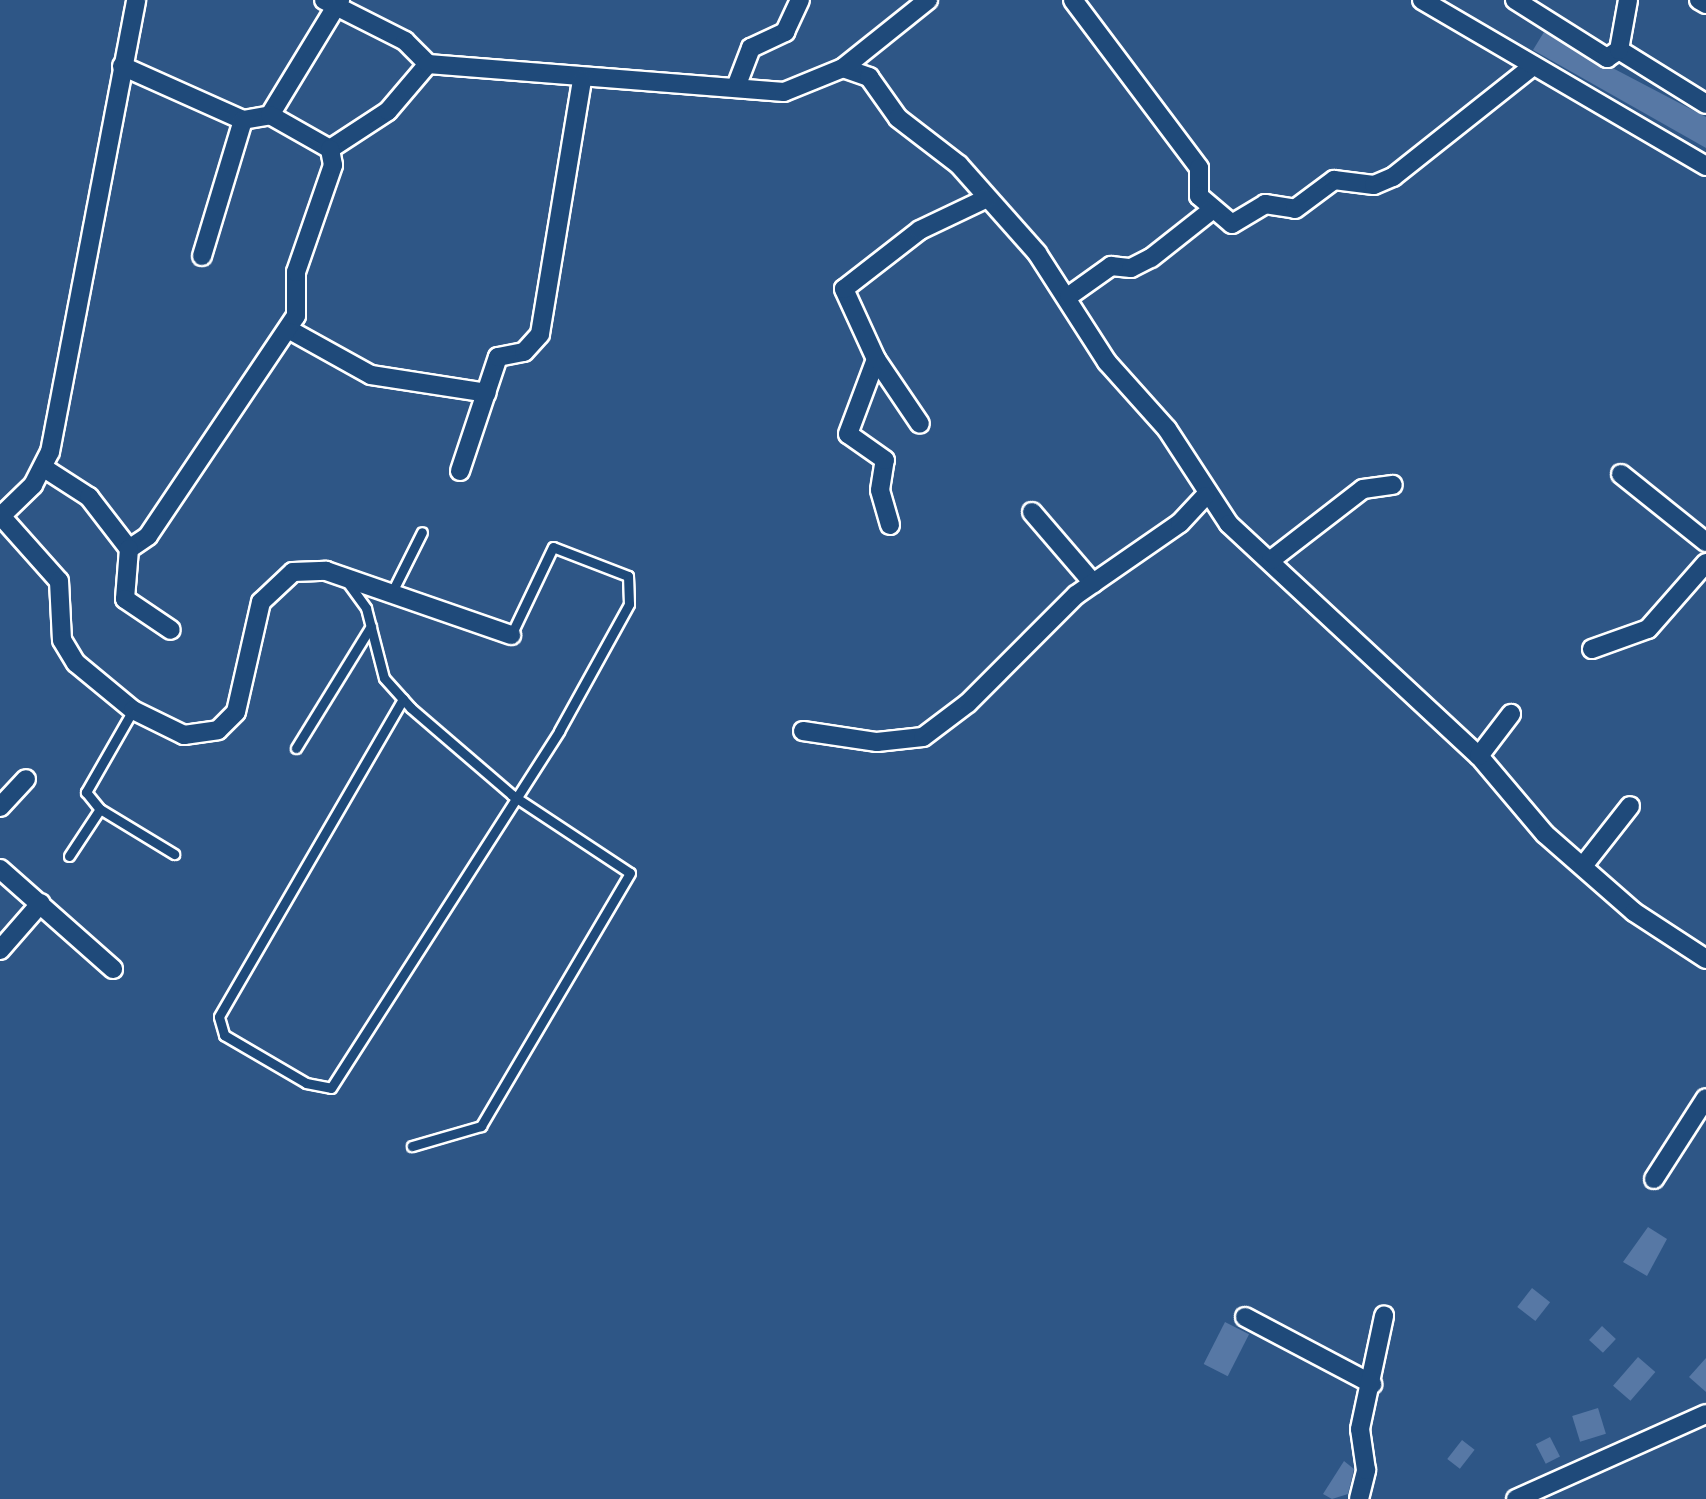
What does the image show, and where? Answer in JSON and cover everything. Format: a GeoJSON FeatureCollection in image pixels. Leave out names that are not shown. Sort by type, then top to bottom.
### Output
{"type":"FeatureCollection","features":[{"type":"Feature","properties":{"kind":"street"},"geometry":{"type":"LineString","coordinates":[[136,0],[44,468],[1,516],[59,581],[69,653],[133,710],[184,735],[218,730],[244,695],[256,617],[269,589],[309,569],[511,635]]}},
{"type":"Feature","properties":{"kind":"street"},"geometry":{"type":"LineString","coordinates":[[736,87],[751,48],[785,32],[800,0]]}},
{"type":"Feature","properties":{"kind":"street"},"geometry":{"type":"LineString","coordinates":[[270,115],[334,2],[405,41],[428,64],[582,80],[784,92],[843,68],[928,0]]}},
{"type":"Feature","properties":{"kind":"street"},"geometry":{"type":"LineString","coordinates":[[1073,0],[1176,133],[1199,168],[1195,189],[1213,209],[1239,223],[1265,204],[1295,209],[1334,180],[1384,181],[1533,66]]}},
{"type":"Feature","properties":{"kind":"street"},"geometry":{"type":"LineString","coordinates":[[1422,0],[1706,166]]}},
{"type":"Feature","properties":{"kind":"street"},"geometry":{"type":"LineString","coordinates":[[1515,0],[1607,58],[1619,50],[1628,0]]}},
{"type":"Feature","properties":{"kind":"street"},"geometry":{"type":"LineString","coordinates":[[1699,0],[1706,4]]}},
{"type":"Feature","properties":{"kind":"street"},"geometry":{"type":"LineString","coordinates":[[1619,50],[1706,104]]}},
{"type":"Feature","properties":{"kind":"street"},"geometry":{"type":"LineString","coordinates":[[330,149],[388,111],[428,64]]}},
{"type":"Feature","properties":{"kind":"street"},"geometry":{"type":"LineString","coordinates":[[122,66],[243,120],[270,115],[330,149],[333,165],[296,272],[299,308],[288,329],[166,517],[129,549]]}},
{"type":"Feature","properties":{"kind":"street"},"geometry":{"type":"LineString","coordinates":[[843,68],[869,77],[898,118],[987,198],[1069,296],[1107,362],[1180,449],[1205,496],[1479,756],[1545,834],[1634,912],[1706,959]]}},
{"type":"Feature","properties":{"kind":"street"},"geometry":{"type":"LineString","coordinates":[[460,471],[498,357],[524,352],[540,334],[582,80]]}},
{"type":"Feature","properties":{"kind":"street"},"geometry":{"type":"LineString","coordinates":[[202,256],[243,120]]}},
{"type":"Feature","properties":{"kind":"street"},"geometry":{"type":"LineString","coordinates":[[920,424],[876,359],[844,289],[920,230],[987,198]]}},
{"type":"Feature","properties":{"kind":"street"},"geometry":{"type":"LineString","coordinates":[[1069,296],[1111,266],[1131,268],[1151,258],[1213,209]]}},
{"type":"Feature","properties":{"kind":"street"},"geometry":{"type":"LineString","coordinates":[[288,329],[371,375],[487,393]]}},
{"type":"Feature","properties":{"kind":"street"},"geometry":{"type":"LineString","coordinates":[[876,359],[848,434],[885,460],[880,490],[890,525]]}},
{"type":"Feature","properties":{"kind":"street"},"geometry":{"type":"LineString","coordinates":[[44,468],[89,497],[129,549],[125,599],[171,630]]}},
{"type":"Feature","properties":{"kind":"street"},"geometry":{"type":"LineString","coordinates":[[1621,474],[1706,542]]}},
{"type":"Feature","properties":{"kind":"street"},"geometry":{"type":"LineString","coordinates":[[1271,560],[1363,489],[1393,485]]}},
{"type":"Feature","properties":{"kind":"street"},"geometry":{"type":"LineString","coordinates":[[803,731],[877,742],[923,737],[1093,583],[1205,496]]}},
{"type":"Feature","properties":{"kind":"street"},"geometry":{"type":"LineString","coordinates":[[1032,512],[1093,583]]}},
{"type":"Feature","properties":{"kind":"street"},"geometry":{"type":"LineString","coordinates":[[1592,649],[1657,622],[1706,563]]}},
{"type":"Feature","properties":{"kind":"street"},"geometry":{"type":"LineString","coordinates":[[1479,756],[1511,714]]}},
{"type":"Feature","properties":{"kind":"street"},"geometry":{"type":"LineString","coordinates":[[0,807],[26,779]]}},
{"type":"Feature","properties":{"kind":"street"},"geometry":{"type":"LineString","coordinates":[[1583,866],[1630,806]]}},
{"type":"Feature","properties":{"kind":"street"},"geometry":{"type":"LineString","coordinates":[[0,869],[113,969]]}},
{"type":"Feature","properties":{"kind":"street"},"geometry":{"type":"LineString","coordinates":[[0,950],[41,903]]}},
{"type":"Feature","properties":{"kind":"street"},"geometry":{"type":"LineString","coordinates":[[1654,1179],[1706,1098]]}},
{"type":"Feature","properties":{"kind":"street"},"geometry":{"type":"LineString","coordinates":[[1359,1499],[1366,1470],[1360,1429],[1384,1316]]}},
{"type":"Feature","properties":{"kind":"street"},"geometry":{"type":"LineString","coordinates":[[1245,1317],[1372,1384]]}},
{"type":"Feature","properties":{"kind":"street"},"geometry":{"type":"LineString","coordinates":[[1516,1499],[1706,1414]]}},
{"type":"Feature","properties":{"kind":"lane"},"geometry":{"type":"LineString","coordinates":[[390,597],[422,532]]}},
{"type":"Feature","properties":{"kind":"lane"},"geometry":{"type":"LineString","coordinates":[[403,699],[223,1007],[224,1035],[269,1066],[331,1088],[512,795],[559,731],[629,604],[628,576],[553,547],[511,635]]}},
{"type":"Feature","properties":{"kind":"lane"},"geometry":{"type":"LineString","coordinates":[[348,583],[371,626],[384,678],[403,699],[512,795],[621,861],[627,884],[481,1126],[412,1146]]}},
{"type":"Feature","properties":{"kind":"lane"},"geometry":{"type":"LineString","coordinates":[[296,748],[371,626]]}},
{"type":"Feature","properties":{"kind":"lane"},"geometry":{"type":"LineString","coordinates":[[133,710],[88,780],[86,792],[100,809],[174,854]]}},
{"type":"Feature","properties":{"kind":"lane"},"geometry":{"type":"LineString","coordinates":[[69,856],[100,809]]}},
{"type":"Feature","properties":{"kind":"building"},"geometry":{"type":"Polygon","coordinates":[[[1544,32],[1706,117],[1706,148],[1533,50],[1544,32]]]}},
{"type":"Feature","properties":{"kind":"building"},"geometry":{"type":"Polygon","coordinates":[[[1648,1227],[1667,1239],[1647,1276],[1623,1262],[1648,1227]]]}},
{"type":"Feature","properties":{"kind":"building"},"geometry":{"type":"Polygon","coordinates":[[[1532,1288],[1550,1302],[1535,1321],[1517,1307],[1532,1288]]]}},
{"type":"Feature","properties":{"kind":"building"},"geometry":{"type":"Polygon","coordinates":[[[1225,1322],[1249,1334],[1228,1376],[1204,1364],[1225,1322]]]}},
{"type":"Feature","properties":{"kind":"building"},"geometry":{"type":"Polygon","coordinates":[[[1602,1326],[1616,1339],[1603,1353],[1589,1340],[1602,1326]]]}},
{"type":"Feature","properties":{"kind":"building"},"geometry":{"type":"Polygon","coordinates":[[[1638,1357],[1655,1372],[1630,1401],[1613,1386],[1638,1357]]]}},
{"type":"Feature","properties":{"kind":"building"},"geometry":{"type":"Polygon","coordinates":[[[1706,1358],[1706,1392],[1689,1377],[1706,1358]]]}},
{"type":"Feature","properties":{"kind":"building"},"geometry":{"type":"Polygon","coordinates":[[[1598,1408],[1606,1434],[1580,1442],[1572,1416],[1598,1408]]]}},
{"type":"Feature","properties":{"kind":"building"},"geometry":{"type":"Polygon","coordinates":[[[1550,1437],[1560,1457],[1546,1464],[1536,1444],[1550,1437]]]}},
{"type":"Feature","properties":{"kind":"building"},"geometry":{"type":"Polygon","coordinates":[[[1462,1440],[1475,1450],[1460,1469],[1447,1459],[1462,1440]]]}},
{"type":"Feature","properties":{"kind":"building"},"geometry":{"type":"Polygon","coordinates":[[[1344,1461],[1354,1469],[1348,1494],[1332,1499],[1323,1494],[1344,1461]]]}}]}
